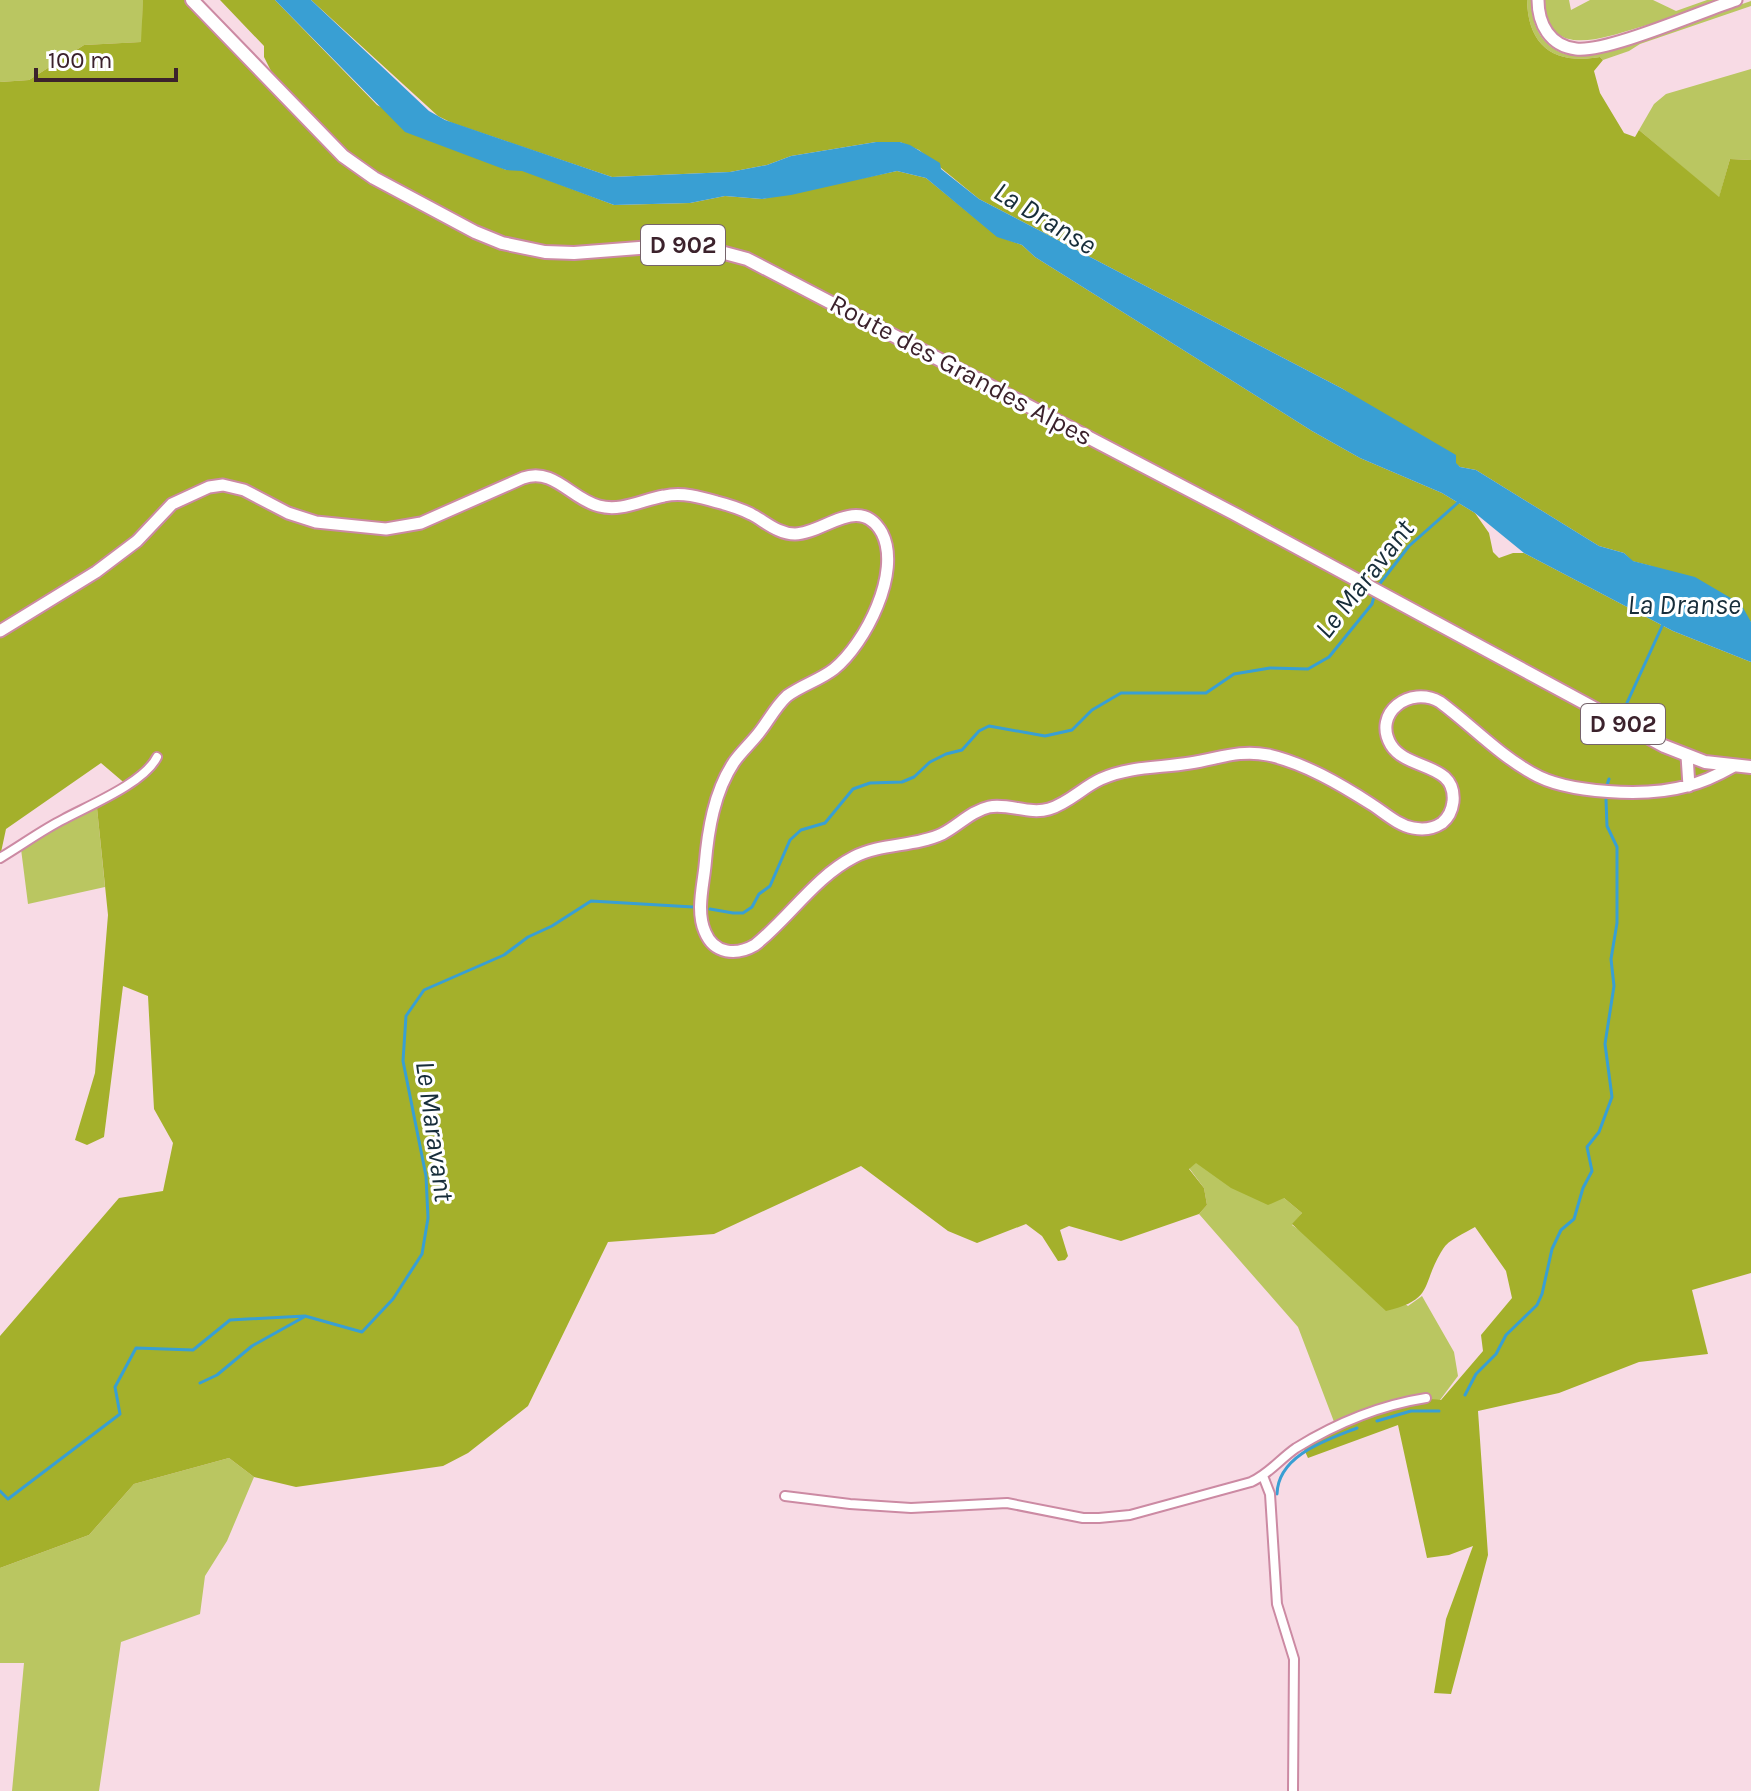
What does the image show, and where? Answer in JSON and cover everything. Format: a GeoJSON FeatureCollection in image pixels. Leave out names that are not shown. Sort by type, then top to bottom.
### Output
{"type":"FeatureCollection","features":[{"type":"Feature","properties":{"kind":"main road","name":"Route des Grandes Alpes"},"geometry":{"type":"LineString","coordinates":[[192,0],[343,156],[374,178],[475,232],[502,243],[545,252],[574,253],[678,245],[706,248],[747,259],[1687,756],[1732,767],[1751,767]]}},
{"type":"Feature","properties":{"kind":"street"},"geometry":{"type":"LineString","coordinates":[[1538,0],[1540,20],[1548,34],[1560,44],[1584,49],[1618,41],[1736,0]]}},
{"type":"Feature","properties":{"kind":"street"},"geometry":{"type":"LineString","coordinates":[[0,631],[96,572],[137,541],[172,504],[194,492],[216,486],[244,490],[306,520],[378,529],[404,528],[421,523],[523,478],[539,475],[551,478],[584,500],[601,507],[620,507],[672,495],[694,496],[744,511],[779,531],[792,534],[806,532],[844,516],[864,518],[880,531],[887,551],[885,578],[871,621],[841,663],[780,703],[734,761],[716,802],[706,852],[702,921],[711,942],[733,952],[762,940],[829,875],[861,854],[938,836],[988,808],[1037,811],[1052,808],[1104,778],[1148,767],[1191,763],[1231,753],[1265,755],[1297,764],[1335,783],[1404,826],[1423,829],[1436,826],[1446,818],[1452,806],[1453,793],[1448,781],[1439,772],[1403,757],[1393,748],[1387,736],[1387,722],[1393,710],[1402,701],[1415,696],[1428,696],[1440,702],[1522,767],[1552,783],[1597,791],[1689,786],[1732,767]]}},
{"type":"Feature","properties":{"kind":"street"},"geometry":{"type":"LineString","coordinates":[[1687,756],[1689,786]]}},
{"type":"Feature","properties":{"kind":"street"},"geometry":{"type":"LineString","coordinates":[[0,858],[64,819],[108,797],[149,767],[157,757]]}},
{"type":"Feature","properties":{"kind":"street"},"geometry":{"type":"LineString","coordinates":[[785,1496],[911,1508],[1007,1503],[1083,1518],[1099,1518],[1155,1509],[1244,1484],[1263,1476],[1287,1455],[1319,1436],[1374,1411],[1426,1398]]}},
{"type":"Feature","properties":{"kind":"street"},"geometry":{"type":"LineString","coordinates":[[1263,1476],[1270,1494],[1277,1604],[1294,1659],[1293,1791]]}},
{"type":"Feature","properties":{"kind":"green space"},"geometry":{"type":"Polygon","coordinates":[[[0,0],[143,0],[142,42],[84,45],[29,80],[0,82],[0,0]]]}},
{"type":"Feature","properties":{"kind":"green space"},"geometry":{"type":"Polygon","coordinates":[[[143,0],[199,0],[273,75],[264,57],[264,46],[220,0],[275,0],[377,105],[506,170],[522,170],[614,205],[690,203],[725,196],[762,199],[897,171],[926,178],[997,236],[1022,245],[1035,257],[1312,431],[1360,458],[1442,493],[1475,513],[1489,533],[1493,552],[1499,558],[1524,553],[1673,631],[1751,662],[1751,1273],[1692,1290],[1708,1354],[1639,1362],[1559,1393],[1478,1411],[1488,1555],[1451,1694],[1434,1693],[1446,1619],[1473,1546],[1449,1555],[1427,1558],[1398,1425],[1308,1458],[1302,1445],[1391,1407],[1427,1399],[1441,1400],[1483,1351],[1481,1335],[1512,1298],[1506,1271],[1475,1227],[1445,1246],[1420,1296],[1386,1311],[1292,1224],[1302,1213],[1284,1198],[1268,1205],[1231,1188],[1196,1163],[1189,1169],[1204,1188],[1207,1205],[1199,1214],[1121,1241],[1069,1226],[1060,1230],[1068,1256],[1058,1261],[1042,1236],[1026,1224],[977,1243],[948,1231],[861,1166],[714,1234],[608,1242],[528,1406],[468,1453],[443,1466],[296,1487],[254,1477],[229,1458],[134,1484],[89,1535],[0,1568],[0,1336],[119,1198],[163,1191],[173,1143],[154,1109],[148,996],[123,986],[104,1137],[87,1145],[75,1140],[95,1073],[108,915],[97,808],[128,786],[101,763],[6,829],[0,857],[0,82],[29,80],[84,45],[141,42],[143,0]]]}},
{"type":"Feature","properties":{"kind":"green space"},"geometry":{"type":"Polygon","coordinates":[[[311,0],[1527,0],[1532,30],[1547,49],[1570,58],[1600,57],[1603,60],[1594,71],[1600,93],[1624,133],[1635,137],[1639,130],[1719,197],[1730,159],[1751,160],[1751,622],[1651,566],[1632,561],[1624,553],[1599,546],[1476,470],[1460,467],[1343,389],[979,199],[919,150],[900,142],[876,142],[791,156],[767,165],[730,172],[612,177],[438,116],[311,0]]]}},
{"type":"Feature","properties":{"kind":"green space"},"geometry":{"type":"Polygon","coordinates":[[[1527,0],[1531,0],[1536,28],[1550,46],[1560,52],[1585,56],[1751,1],[1751,6],[1603,60],[1600,57],[1570,58],[1547,49],[1532,30],[1527,0]]]}},
{"type":"Feature","properties":{"kind":"green space"},"geometry":{"type":"Polygon","coordinates":[[[1545,0],[1569,0],[1571,10],[1590,0],[1653,0],[1676,11],[1707,0],[1722,0],[1607,37],[1578,40],[1565,38],[1554,31],[1547,19],[1545,0]]]}},
{"type":"Feature","properties":{"kind":"green space"},"geometry":{"type":"Polygon","coordinates":[[[1751,69],[1751,160],[1730,159],[1719,198],[1639,130],[1654,104],[1666,94],[1751,69]]]}},
{"type":"Feature","properties":{"kind":"green space"},"geometry":{"type":"Polygon","coordinates":[[[97,808],[105,887],[28,904],[21,849],[61,824],[97,808]]]}},
{"type":"Feature","properties":{"kind":"green space"},"geometry":{"type":"Polygon","coordinates":[[[1196,1162],[1231,1187],[1284,1198],[1302,1213],[1292,1225],[1408,1306],[1422,1296],[1454,1352],[1458,1376],[1440,1400],[1336,1427],[1298,1327],[1199,1214],[1207,1205],[1204,1188],[1189,1168],[1196,1162]]]}},
{"type":"Feature","properties":{"kind":"green space"},"geometry":{"type":"Polygon","coordinates":[[[229,1458],[254,1477],[227,1541],[205,1576],[200,1614],[121,1642],[99,1791],[12,1791],[24,1663],[0,1663],[0,1568],[89,1535],[134,1484],[229,1458]]]}},
{"type":"Feature","properties":{"kind":"water","name":"La Dranse"},"geometry":{"type":"Polygon","coordinates":[[[275,0],[311,0],[429,111],[445,120],[612,177],[730,172],[767,165],[791,156],[876,142],[910,145],[940,163],[941,169],[979,199],[1343,389],[1456,455],[1456,463],[1460,467],[1476,470],[1599,546],[1624,553],[1633,561],[1695,577],[1741,604],[1751,622],[1751,662],[1673,631],[1524,553],[1475,513],[1442,493],[1360,458],[1312,431],[1035,257],[1022,245],[997,237],[926,178],[897,171],[762,199],[725,196],[690,203],[614,205],[522,171],[506,170],[405,132],[275,0]]]}},
{"type":"Feature","properties":{"kind":"waterway","name":"Le Maravant"},"geometry":{"type":"LineString","coordinates":[[1378,586],[1409,546],[1461,500]]}},
{"type":"Feature","properties":{"kind":"waterway","name":"Le Maravant"},"geometry":{"type":"LineString","coordinates":[[710,909],[743,913],[752,907],[759,894],[770,886],[790,840],[801,830],[825,823],[853,789],[870,783],[902,782],[914,777],[930,762],[962,750],[979,731],[989,726],[1045,736],[1072,730],[1092,710],[1121,693],[1206,693],[1234,674],[1270,668],[1308,669],[1329,657],[1372,604],[1375,593]]}},
{"type":"Feature","properties":{"kind":"waterway"},"geometry":{"type":"LineString","coordinates":[[1626,705],[1664,622]]}},
{"type":"Feature","properties":{"kind":"waterway"},"geometry":{"type":"LineString","coordinates":[[1607,785],[1609,779]]}},
{"type":"Feature","properties":{"kind":"waterway"},"geometry":{"type":"LineString","coordinates":[[1465,1395],[1476,1374],[1496,1354],[1506,1335],[1537,1305],[1552,1249],[1561,1230],[1574,1219],[1583,1188],[1592,1171],[1587,1147],[1599,1132],[1612,1097],[1605,1044],[1614,986],[1611,959],[1617,923],[1617,847],[1607,826],[1606,800]]}},
{"type":"Feature","properties":{"kind":"waterway","name":"Le Maravant"},"geometry":{"type":"LineString","coordinates":[[0,1491],[8,1499],[120,1414],[115,1387],[136,1348],[193,1350],[230,1320],[305,1316],[362,1332],[393,1299],[422,1254],[428,1218],[426,1176],[403,1061],[406,1016],[424,990],[504,955],[528,937],[591,901],[693,907]]}},
{"type":"Feature","properties":{"kind":"waterway"},"geometry":{"type":"LineString","coordinates":[[200,1383],[217,1375],[252,1346],[304,1317]]}},
{"type":"Feature","properties":{"kind":"waterway"},"geometry":{"type":"LineString","coordinates":[[1377,1421],[1411,1411],[1439,1411]]}},
{"type":"Feature","properties":{"kind":"waterway"},"geometry":{"type":"LineString","coordinates":[[1277,1494],[1279,1480],[1295,1459],[1319,1444],[1357,1428]]}}]}
